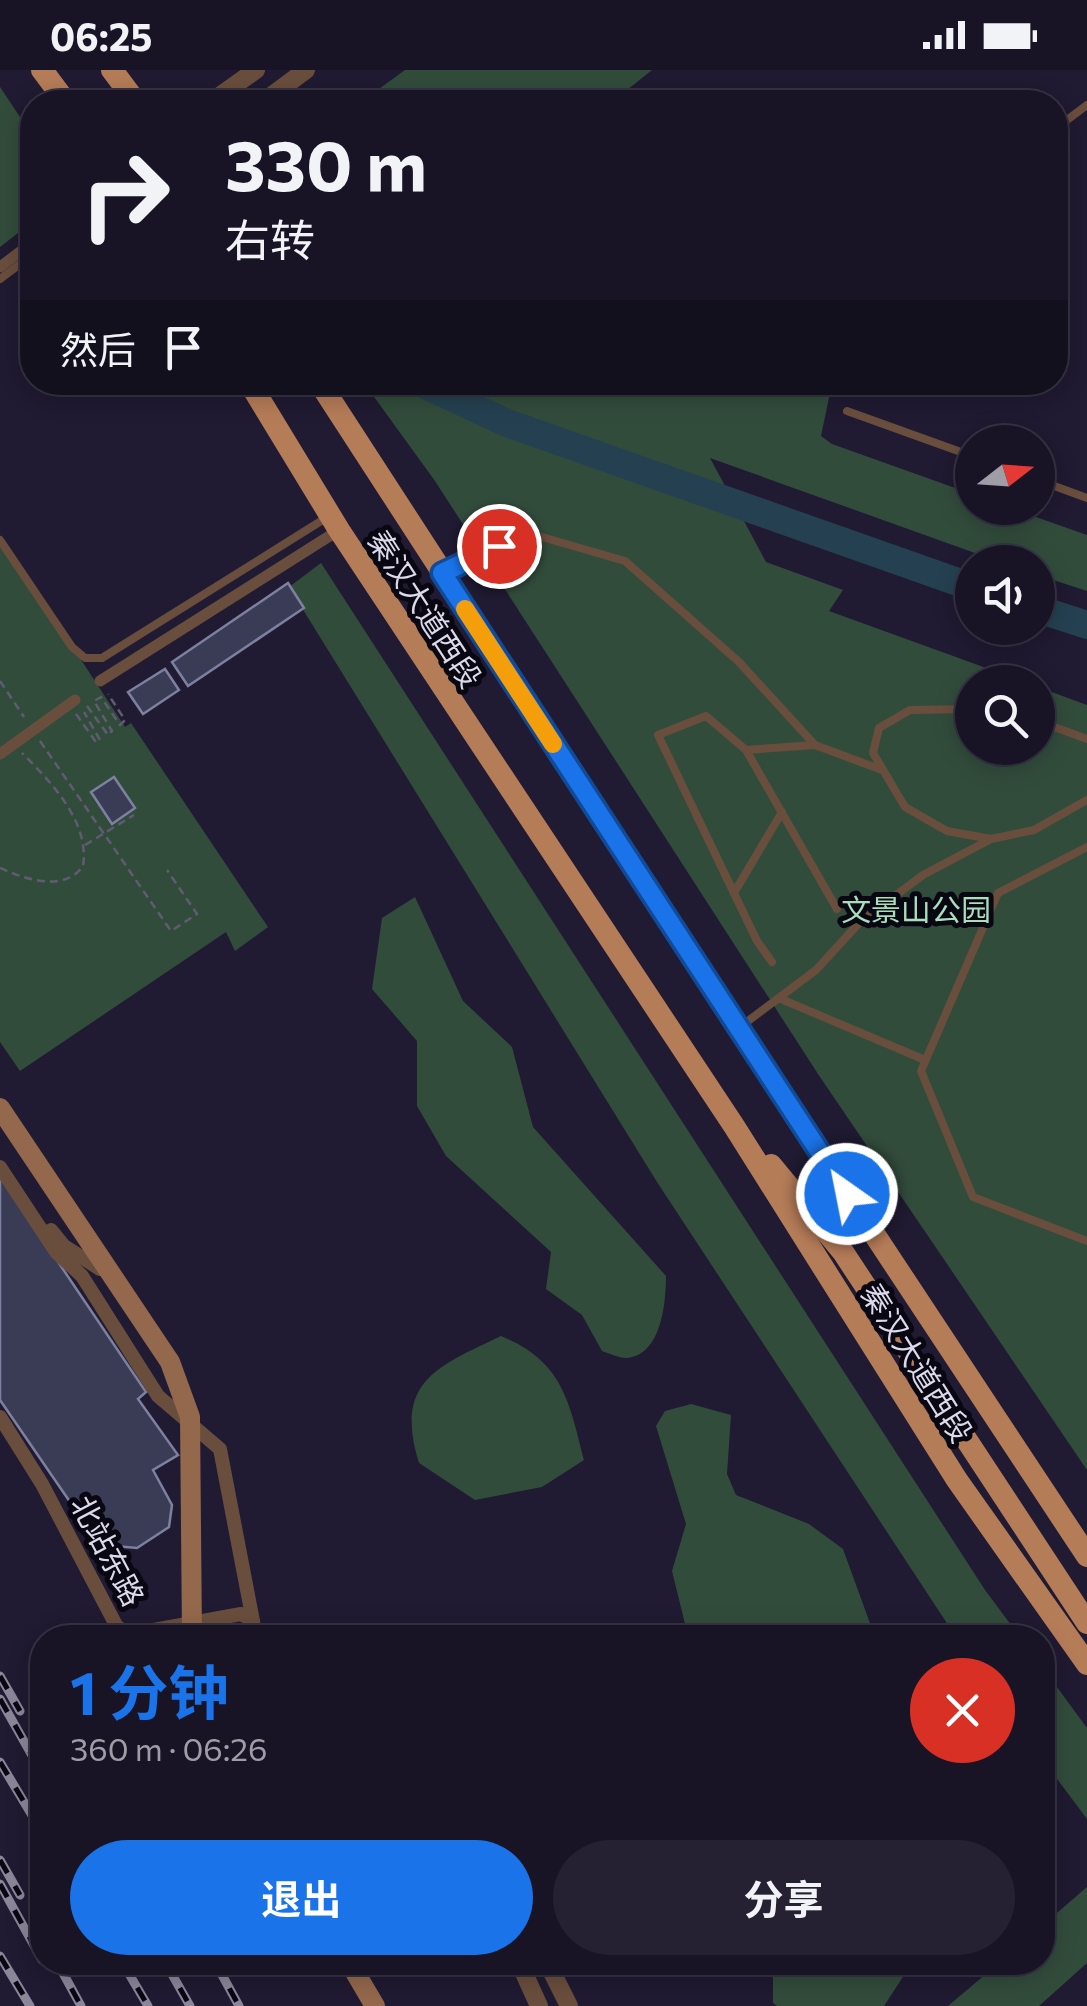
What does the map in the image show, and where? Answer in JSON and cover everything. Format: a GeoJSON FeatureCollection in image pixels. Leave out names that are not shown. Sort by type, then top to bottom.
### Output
{"type":"FeatureCollection","features":[{"type":"Feature","properties":{"kind":"main road","name":"秦汉大道西段"},"geometry":{"type":"LineString","coordinates":[[256,395],[335,522],[734,1126],[957,1480],[1087,1664]]}},
{"type":"Feature","properties":{"kind":"main road","name":"秦汉大道西段"},"geometry":{"type":"LineString","coordinates":[[328,395],[738,1028],[1087,1556]]}},
{"type":"Feature","properties":{"kind":"main road"},"geometry":{"type":"LineString","coordinates":[[0,1108],[170,1362],[190,1417],[192,1625]]}},
{"type":"Feature","properties":{"kind":"main road"},"geometry":{"type":"LineString","coordinates":[[734,1126],[803,1199],[843,1252],[1087,1622]]}},
{"type":"Feature","properties":{"kind":"main road"},"geometry":{"type":"LineString","coordinates":[[356,1975],[375,2006]]}},
{"type":"Feature","properties":{"kind":"street"},"geometry":{"type":"LineString","coordinates":[[228,90],[256,70]]}},
{"type":"Feature","properties":{"kind":"street"},"geometry":{"type":"LineString","coordinates":[[279,90],[306,70]]}},
{"type":"Feature","properties":{"kind":"street"},"geometry":{"type":"LineString","coordinates":[[100,681],[335,522]]}},
{"type":"Feature","properties":{"kind":"street"},"geometry":{"type":"LineString","coordinates":[[0,754],[72,702]]}},
{"type":"Feature","properties":{"kind":"street"},"geometry":{"type":"LineString","coordinates":[[0,1164],[64,1246],[88,1258],[115,1283]]}},
{"type":"Feature","properties":{"kind":"street"},"geometry":{"type":"LineString","coordinates":[[0,1164],[56,1252],[82,1276],[158,1396],[220,1450],[253,1625]]}},
{"type":"Feature","properties":{"kind":"street","name":"北站东路"},"geometry":{"type":"LineString","coordinates":[[0,1417],[42,1484],[115,1625]]}},
{"type":"Feature","properties":{"kind":"street","name":"北站东路"},"geometry":{"type":"LineString","coordinates":[[182,1625],[242,1614],[252,1621]]}},
{"type":"Feature","properties":{"kind":"street"},"geometry":{"type":"LineString","coordinates":[[525,1975],[539,2006]]}},
{"type":"Feature","properties":{"kind":"street"},"geometry":{"type":"LineString","coordinates":[[553,1975],[569,2006]]}},
{"type":"Feature","properties":{"kind":"lane"},"geometry":{"type":"LineString","coordinates":[[0,280],[20,264]]}},
{"type":"Feature","properties":{"kind":"lane"},"geometry":{"type":"LineString","coordinates":[[848,411],[955,450]]}},
{"type":"Feature","properties":{"kind":"lane"},"geometry":{"type":"LineString","coordinates":[[1055,486],[1087,498]]}},
{"type":"Feature","properties":{"kind":"lane"},"geometry":{"type":"LineString","coordinates":[[0,540],[72,647],[84,658],[102,658],[335,522]]}},
{"type":"Feature","properties":{"kind":"lane"},"geometry":{"type":"LineString","coordinates":[[442,573],[528,533],[625,561],[740,662],[816,745]]}},
{"type":"Feature","properties":{"kind":"lane"},"geometry":{"type":"LineString","coordinates":[[955,709],[910,710],[879,728],[873,753],[905,807],[947,831],[991,839]]}},
{"type":"Feature","properties":{"kind":"lane"},"geometry":{"type":"LineString","coordinates":[[772,962],[757,941],[658,735],[706,716],[746,750],[837,909]]}},
{"type":"Feature","properties":{"kind":"lane"},"geometry":{"type":"LineString","coordinates":[[1055,727],[1087,739]]}},
{"type":"Feature","properties":{"kind":"lane"},"geometry":{"type":"LineString","coordinates":[[746,750],[816,745],[882,770]]}},
{"type":"Feature","properties":{"kind":"lane"},"geometry":{"type":"LineString","coordinates":[[738,1028],[781,999],[816,970],[860,922],[923,875],[991,839],[1034,830],[1087,800]]}},
{"type":"Feature","properties":{"kind":"lane"},"geometry":{"type":"LineString","coordinates":[[734,893],[782,812]]}},
{"type":"Feature","properties":{"kind":"lane"},"geometry":{"type":"LineString","coordinates":[[1087,847],[998,893],[920,1071],[974,1197],[1087,1240]]}},
{"type":"Feature","properties":{"kind":"lane"},"geometry":{"type":"LineString","coordinates":[[781,999],[925,1060]]}},
{"type":"Feature","properties":{"kind":"path"},"geometry":{"type":"LineString","coordinates":[[72,702],[96,742],[100,740],[82,710],[88,706],[108,734],[112,731],[94,702],[101,696],[120,724],[126,720],[100,681]]}},
{"type":"Feature","properties":{"kind":"path"},"geometry":{"type":"LineString","coordinates":[[0,682],[172,931],[197,914],[166,870]]}},
{"type":"Feature","properties":{"kind":"path"},"geometry":{"type":"LineString","coordinates":[[0,868],[34,880],[63,880],[83,866],[84,846],[60,796],[14,745]]}},
{"type":"Feature","properties":{"kind":"path"},"geometry":{"type":"LineString","coordinates":[[84,846],[134,815]]}},
{"type":"Feature","properties":{"kind":"green space"},"geometry":{"type":"Polygon","coordinates":[[[405,70],[652,70],[627,90],[378,90],[405,70]]]}},
{"type":"Feature","properties":{"kind":"green space"},"geometry":{"type":"Polygon","coordinates":[[[0,87],[20,117],[20,231],[0,247],[0,87]]]}},
{"type":"Feature","properties":{"kind":"green space","name":"文景山公园"},"geometry":{"type":"Polygon","coordinates":[[[373,395],[830,395],[821,436],[832,444],[955,488],[955,525],[1055,524],[1087,535],[1087,591],[1055,581],[1055,545],[955,546],[710,458],[766,562],[843,590],[829,611],[978,665],[955,665],[955,765],[1055,765],[1055,693],[1087,705],[1087,1470],[818,1074],[435,481],[373,395]]]}},
{"type":"Feature","properties":{"kind":"green space"},"geometry":{"type":"Polygon","coordinates":[[[0,536],[125,727],[131,723],[268,927],[235,951],[226,932],[20,1071],[0,1042],[0,536]]]}},
{"type":"Feature","properties":{"kind":"green space"},"geometry":{"type":"Polygon","coordinates":[[[321,563],[1011,1625],[948,1625],[657,1182],[289,587],[321,563]]]}},
{"type":"Feature","properties":{"kind":"green space"},"geometry":{"type":"Polygon","coordinates":[[[415,897],[463,1001],[512,1047],[533,1127],[666,1276],[660,1326],[638,1355],[623,1358],[602,1351],[582,1315],[546,1289],[551,1252],[446,1156],[417,1106],[417,1041],[372,989],[382,918],[415,897]]]}},
{"type":"Feature","properties":{"kind":"green space"},"geometry":{"type":"Polygon","coordinates":[[[501,1336],[538,1357],[550,1370],[567,1401],[584,1460],[542,1487],[475,1500],[419,1463],[412,1413],[417,1395],[440,1368],[501,1336]]]}},
{"type":"Feature","properties":{"kind":"green space"},"geometry":{"type":"Polygon","coordinates":[[[691,1404],[731,1415],[727,1474],[736,1495],[809,1524],[843,1549],[871,1625],[685,1625],[672,1571],[686,1524],[656,1426],[665,1411],[691,1404]]]}},
{"type":"Feature","properties":{"kind":"green space"},"geometry":{"type":"Polygon","coordinates":[[[1055,1684],[1087,1728],[1087,1819],[1055,1776],[1055,1684]]]}},
{"type":"Feature","properties":{"kind":"green space"},"geometry":{"type":"Polygon","coordinates":[[[1087,1887],[1087,1963],[1039,2006],[948,2006],[985,1975],[1055,1975],[1055,1915],[1087,1887]]]}},
{"type":"Feature","properties":{"kind":"green space"},"geometry":{"type":"Polygon","coordinates":[[[773,1975],[904,1975],[884,2006],[773,2003],[773,1975]]]}},
{"type":"Feature","properties":{"kind":"building"},"geometry":{"type":"Polygon","coordinates":[[[288,583],[304,608],[188,686],[172,662],[288,583]]]}},
{"type":"Feature","properties":{"kind":"building"},"geometry":{"type":"Polygon","coordinates":[[[165,669],[179,690],[143,714],[128,692],[165,669]]]}},
{"type":"Feature","properties":{"kind":"building"},"geometry":{"type":"Polygon","coordinates":[[[114,777],[135,808],[112,824],[91,792],[114,777]]]}},
{"type":"Feature","properties":{"kind":"building"},"geometry":{"type":"Polygon","coordinates":[[[0,1176],[146,1392],[138,1399],[178,1455],[153,1470],[172,1505],[169,1527],[137,1548],[115,1546],[92,1510],[81,1518],[0,1400],[0,1176]]]}},
{"type":"Feature","properties":{"kind":"waterway"},"geometry":{"type":"LineString","coordinates":[[447,395],[507,423],[955,581]]}},
{"type":"Feature","properties":{"kind":"waterway"},"geometry":{"type":"LineString","coordinates":[[1055,615],[1087,625]]}},
{"type":"Feature","properties":{"kind":"railway"},"geometry":{"type":"LineString","coordinates":[[0,1676],[20,1711]]}},
{"type":"Feature","properties":{"kind":"railway"},"geometry":{"type":"LineString","coordinates":[[0,1699],[30,1752]]}},
{"type":"Feature","properties":{"kind":"railway"},"geometry":{"type":"LineString","coordinates":[[0,1762],[30,1812]]}},
{"type":"Feature","properties":{"kind":"railway"},"geometry":{"type":"LineString","coordinates":[[0,1860],[20,1895]]}},
{"type":"Feature","properties":{"kind":"railway"},"geometry":{"type":"LineString","coordinates":[[0,1884],[30,1938]]}},
{"type":"Feature","properties":{"kind":"railway"},"geometry":{"type":"LineString","coordinates":[[0,1956],[30,2006]]}},
{"type":"Feature","properties":{"kind":"railway"},"geometry":{"type":"LineString","coordinates":[[64,1975],[81,2006]]}},
{"type":"Feature","properties":{"kind":"railway"},"geometry":{"type":"LineString","coordinates":[[130,1975],[148,2006]]}},
{"type":"Feature","properties":{"kind":"railway"},"geometry":{"type":"LineString","coordinates":[[172,1975],[190,2006]]}},
{"type":"Feature","properties":{"kind":"railway"},"geometry":{"type":"LineString","coordinates":[[222,1975],[239,2006]]}},
{"type":"Feature","properties":{"kind":"slow traffic"},"geometry":{"type":"LineString","coordinates":[[465,609],[553,744]]}},
{"type":"Feature","properties":{"kind":"route"},"geometry":{"type":"LineString","coordinates":[[499,546],[442,573],[847,1194]]}}]}
